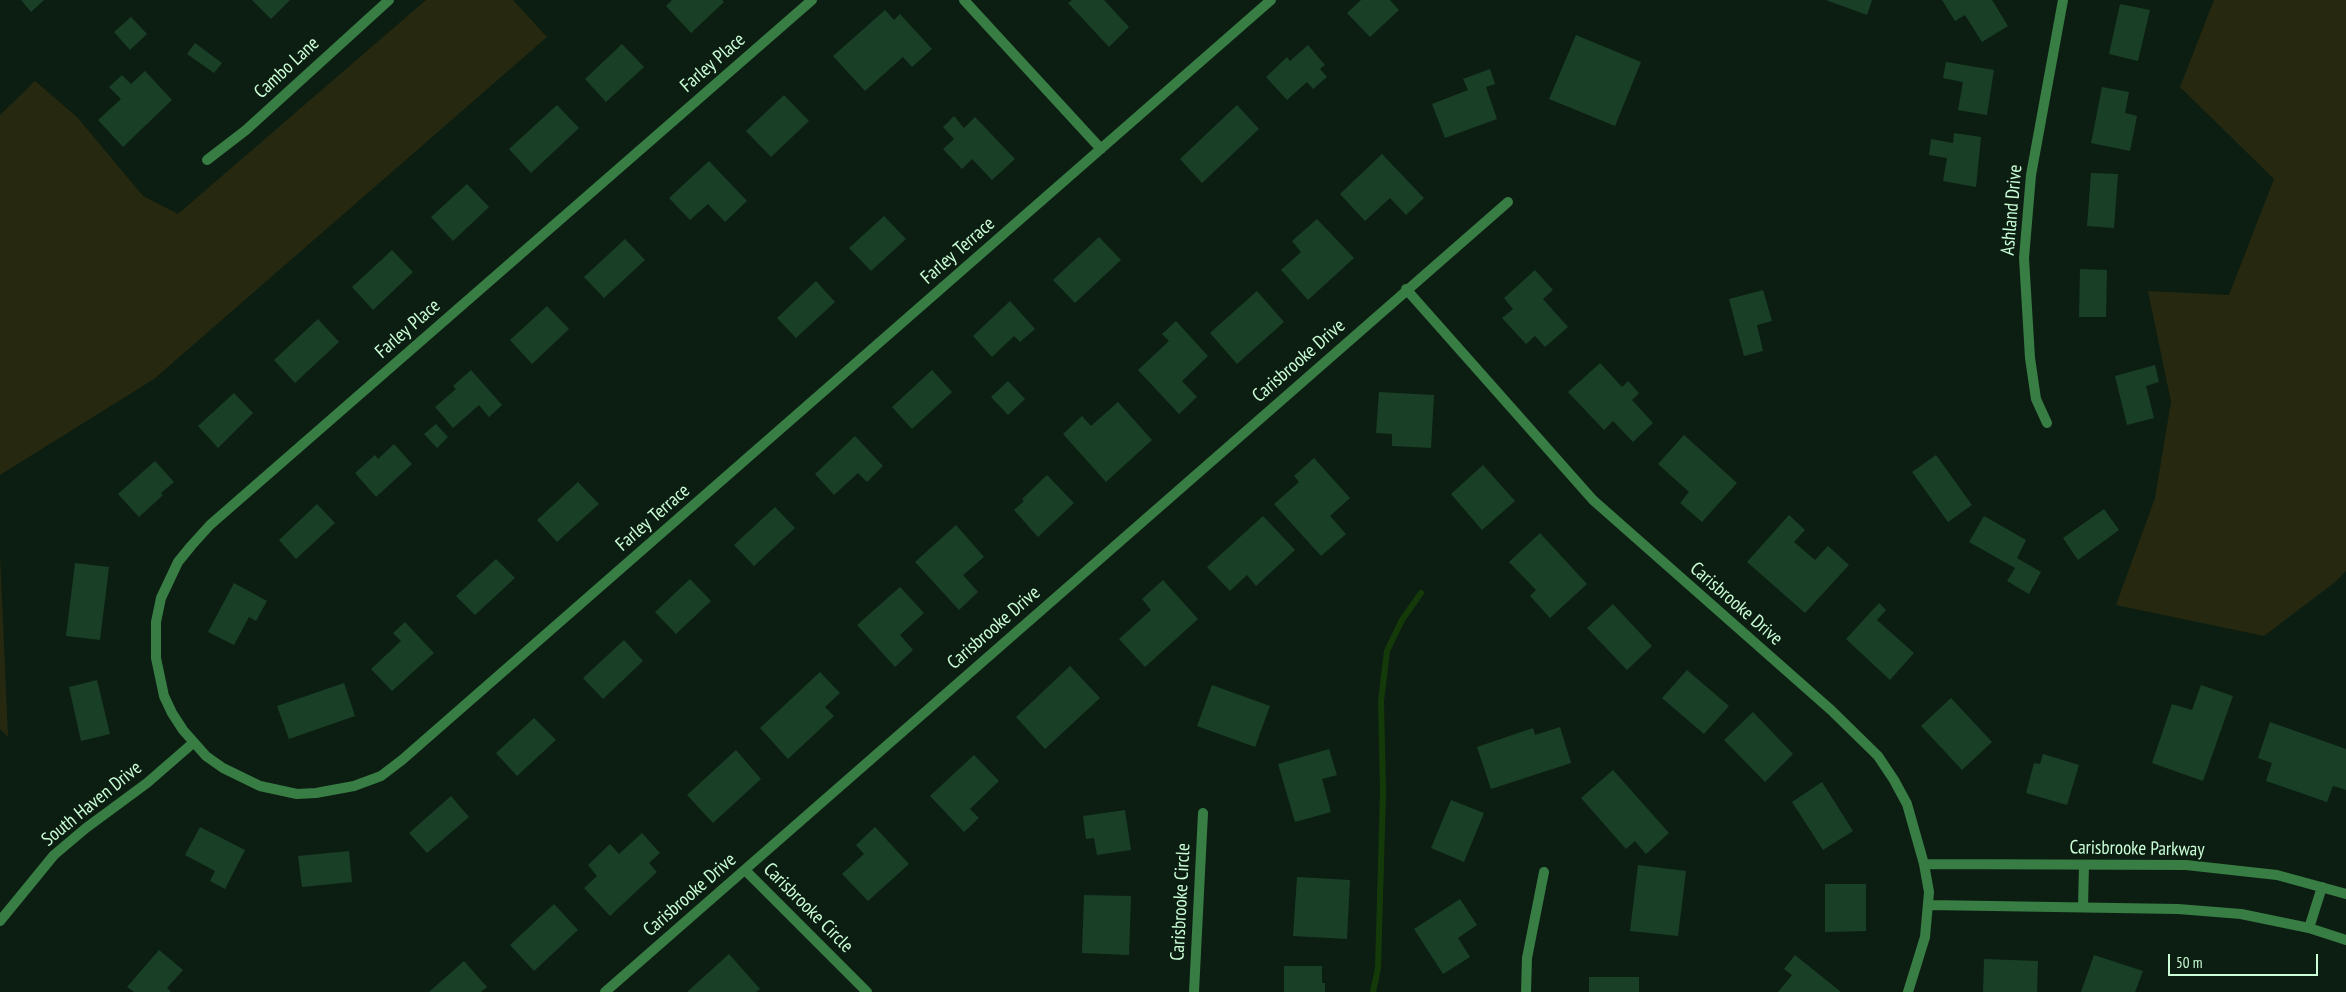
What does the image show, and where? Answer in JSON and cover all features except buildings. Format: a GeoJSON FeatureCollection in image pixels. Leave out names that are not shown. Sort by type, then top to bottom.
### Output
{"type":"FeatureCollection","features":[{"type":"Feature","properties":{"kind":"street","name":"Cambo Lane"},"geometry":{"type":"LineString","coordinates":[[207,160],[246,130],[389,0]]}},
{"type":"Feature","properties":{"kind":"street","name":"Farley Place"},"geometry":{"type":"LineString","coordinates":[[193,743],[172,713],[164,696],[158,671],[155,638],[161,598],[178,562],[191,546],[217,519],[812,0]]}},
{"type":"Feature","properties":{"kind":"street"},"geometry":{"type":"LineString","coordinates":[[964,0],[1101,149]]}},
{"type":"Feature","properties":{"kind":"street","name":"Farley Terrace"},"geometry":{"type":"LineString","coordinates":[[193,743],[223,768],[260,786],[278,791],[297,794],[337,790],[381,776],[402,760],[1271,0]]}},
{"type":"Feature","properties":{"kind":"street","name":"Ashland Drive"},"geometry":{"type":"LineString","coordinates":[[2047,423],[2036,399],[2033,383],[2024,258],[2031,175],[2063,0]]}},
{"type":"Feature","properties":{"kind":"street","name":"Carisbrooke Drive"},"geometry":{"type":"LineString","coordinates":[[605,992],[1406,289],[1508,202]]}},
{"type":"Feature","properties":{"kind":"street","name":"Carisbrooke Drive"},"geometry":{"type":"LineString","coordinates":[[1406,289],[1593,500],[1831,710],[1871,749],[1894,780],[1907,804],[1924,864],[1929,905],[1925,937],[1908,992]]}},
{"type":"Feature","properties":{"kind":"street","name":"South Haven Drive"},"geometry":{"type":"LineString","coordinates":[[0,921],[54,855],[86,828],[147,783],[193,743]]}},
{"type":"Feature","properties":{"kind":"street","name":"Carisbrooke Circle"},"geometry":{"type":"LineString","coordinates":[[1194,992],[1203,813]]}},
{"type":"Feature","properties":{"kind":"street","name":"Carisbrooke Parkway"},"geometry":{"type":"LineString","coordinates":[[1924,864],[2186,866],[2277,875],[2346,894]]}},
{"type":"Feature","properties":{"kind":"street"},"geometry":{"type":"LineString","coordinates":[[2083,907],[2084,865]]}},
{"type":"Feature","properties":{"kind":"street","name":"Carisbrooke Circle"},"geometry":{"type":"LineString","coordinates":[[745,870],[867,992]]}},
{"type":"Feature","properties":{"kind":"street"},"geometry":{"type":"LineString","coordinates":[[1526,992],[1527,958],[1544,872]]}},
{"type":"Feature","properties":{"kind":"street"},"geometry":{"type":"LineString","coordinates":[[2309,928],[2322,887]]}},
{"type":"Feature","properties":{"kind":"street"},"geometry":{"type":"LineString","coordinates":[[1929,905],[2178,909],[2241,914],[2309,928],[2346,940]]}},
{"type":"Feature","properties":{"kind":"green space"},"geometry":{"type":"Polygon","coordinates":[[[426,0],[513,0],[547,37],[154,379],[0,475],[0,115],[35,81],[77,117],[143,196],[178,214],[426,0]]]}},
{"type":"Feature","properties":{"kind":"green space"},"geometry":{"type":"Polygon","coordinates":[[[2214,0],[2346,0],[2346,571],[2334,583],[2264,636],[2116,605],[2155,498],[2171,402],[2148,291],[2229,295],[2274,179],[2180,87],[2214,0]]]}},
{"type":"Feature","properties":{"kind":"green space"},"geometry":{"type":"Polygon","coordinates":[[[0,554],[8,737],[0,729],[0,554]]]}},
{"type":"Feature","properties":{"kind":"waterway"},"geometry":{"type":"LineString","coordinates":[[1373,992],[1378,968],[1383,792],[1381,701],[1387,651],[1402,620],[1421,593]]}}]}
